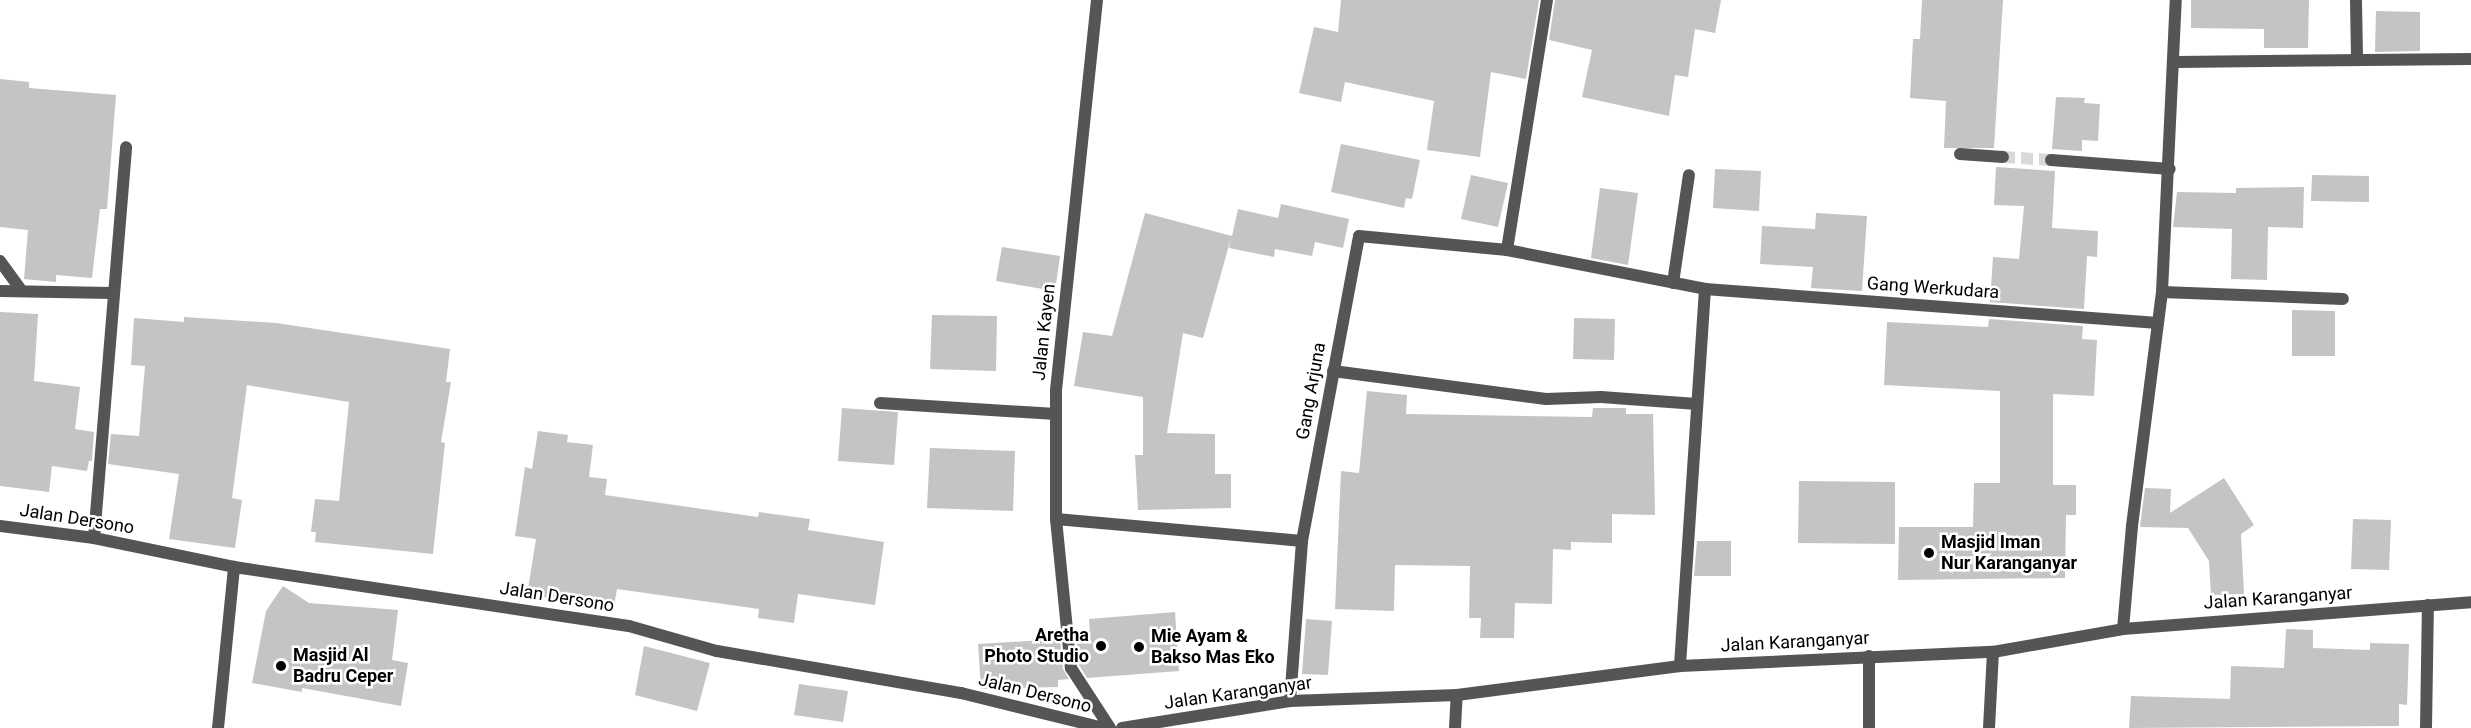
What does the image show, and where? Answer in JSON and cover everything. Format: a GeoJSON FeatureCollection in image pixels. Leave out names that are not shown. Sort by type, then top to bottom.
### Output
{"type":"FeatureCollection","features":[{"type":"Feature","properties":{"kind":"street","name":"Jalan Kayen"},"geometry":{"type":"LineString","coordinates":[[1097,0],[1056,414],[1056,519],[1071,668],[1110,728]]}},
{"type":"Feature","properties":{"kind":"street"},"geometry":{"type":"LineString","coordinates":[[1507,250],[1547,0]]}},
{"type":"Feature","properties":{"kind":"street"},"geometry":{"type":"LineString","coordinates":[[2123,628],[2162,292],[2176,63],[2176,0]]}},
{"type":"Feature","properties":{"kind":"street"},"geometry":{"type":"LineString","coordinates":[[2356,0],[2357,60]]}},
{"type":"Feature","properties":{"kind":"street"},"geometry":{"type":"LineString","coordinates":[[2176,63],[2471,58]]}},
{"type":"Feature","properties":{"kind":"street"},"geometry":{"type":"LineString","coordinates":[[94,538],[112,293],[126,147]]}},
{"type":"Feature","properties":{"kind":"street"},"geometry":{"type":"LineString","coordinates":[[1960,154],[2004,157]]}},
{"type":"Feature","properties":{"kind":"street"},"geometry":{"type":"LineString","coordinates":[[2051,160],[2170,169]]}},
{"type":"Feature","properties":{"kind":"street"},"geometry":{"type":"LineString","coordinates":[[1673,283],[1689,175]]}},
{"type":"Feature","properties":{"kind":"street","name":"Gang Arjuna"},"geometry":{"type":"LineString","coordinates":[[1290,701],[1302,541],[1359,236],[1507,250],[1705,290]]}},
{"type":"Feature","properties":{"kind":"street"},"geometry":{"type":"LineString","coordinates":[[0,261],[20,289]]}},
{"type":"Feature","properties":{"kind":"street"},"geometry":{"type":"LineString","coordinates":[[0,291],[20,289],[112,293]]}},
{"type":"Feature","properties":{"kind":"street"},"geometry":{"type":"LineString","coordinates":[[1680,666],[1705,290]]}},
{"type":"Feature","properties":{"kind":"street","name":"Gang Werkudara"},"geometry":{"type":"LineString","coordinates":[[1705,290],[2158,323]]}},
{"type":"Feature","properties":{"kind":"street"},"geometry":{"type":"LineString","coordinates":[[2162,292],[2343,299]]}},
{"type":"Feature","properties":{"kind":"street"},"geometry":{"type":"LineString","coordinates":[[1333,370],[1546,399],[1601,397],[1697,404]]}},
{"type":"Feature","properties":{"kind":"street"},"geometry":{"type":"LineString","coordinates":[[880,403],[1056,414]]}},
{"type":"Feature","properties":{"kind":"street"},"geometry":{"type":"LineString","coordinates":[[1056,519],[1302,541]]}},
{"type":"Feature","properties":{"kind":"street","name":"Jalan Dersono"},"geometry":{"type":"LineString","coordinates":[[0,526],[94,538],[234,567],[629,626],[717,651],[961,693],[1104,728]]}},
{"type":"Feature","properties":{"kind":"street"},"geometry":{"type":"LineString","coordinates":[[218,728],[234,567]]}},
{"type":"Feature","properties":{"kind":"street","name":"Jalan Karanganyar"},"geometry":{"type":"LineString","coordinates":[[1122,728],[1290,701],[1457,695],[1680,666],[1993,652],[2123,628],[2471,602]]}},
{"type":"Feature","properties":{"kind":"street"},"geometry":{"type":"LineString","coordinates":[[2426,728],[2428,604]]}},
{"type":"Feature","properties":{"kind":"street"},"geometry":{"type":"LineString","coordinates":[[1989,728],[1993,652]]}},
{"type":"Feature","properties":{"kind":"street"},"geometry":{"type":"LineString","coordinates":[[1869,656],[1869,728]]}},
{"type":"Feature","properties":{"kind":"street"},"geometry":{"type":"LineString","coordinates":[[1455,728],[1457,695]]}},
{"type":"Feature","properties":{"kind":"building"},"geometry":{"type":"Polygon","coordinates":[[[1341,0],[1539,0],[1526,79],[1491,72],[1480,157],[1427,150],[1434,101],[1345,82],[1341,102],[1299,93],[1314,27],[1338,32],[1341,0]]]}},
{"type":"Feature","properties":{"kind":"building"},"geometry":{"type":"Polygon","coordinates":[[[1555,0],[1721,0],[1715,33],[1695,29],[1688,77],[1675,75],[1669,116],[1582,97],[1592,50],[1549,40],[1555,0]]]}},
{"type":"Feature","properties":{"kind":"building"},"geometry":{"type":"Polygon","coordinates":[[[1922,0],[2003,0],[1994,148],[1944,148],[1946,101],[1910,98],[1913,39],[1920,39],[1922,0]]]}},
{"type":"Feature","properties":{"kind":"building"},"geometry":{"type":"Polygon","coordinates":[[[2191,0],[2309,0],[2308,48],[2264,48],[2264,29],[2191,28],[2191,0]]]}},
{"type":"Feature","properties":{"kind":"building"},"geometry":{"type":"Polygon","coordinates":[[[2376,11],[2420,12],[2420,51],[2375,52],[2376,11]]]}},
{"type":"Feature","properties":{"kind":"building"},"geometry":{"type":"Polygon","coordinates":[[[0,79],[29,82],[29,88],[116,95],[107,209],[100,209],[92,278],[56,275],[56,282],[24,279],[28,230],[0,227],[0,79]]]}},
{"type":"Feature","properties":{"kind":"building"},"geometry":{"type":"Polygon","coordinates":[[[2056,97],[2085,98],[2084,103],[2100,104],[2098,141],[2082,140],[2082,151],[2052,149],[2056,97]]]}},
{"type":"Feature","properties":{"kind":"building"},"geometry":{"type":"Polygon","coordinates":[[[1341,144],[1420,160],[1412,199],[1406,198],[1404,208],[1331,192],[1341,144]]]}},
{"type":"Feature","properties":{"kind":"building"},"geometry":{"type":"Polygon","coordinates":[[[1996,167],[2055,171],[2052,228],[2098,231],[2097,257],[2087,256],[2084,309],[1990,302],[1993,257],[2019,259],[2024,206],[1994,205],[1996,167]]]}},
{"type":"Feature","properties":{"kind":"building"},"geometry":{"type":"Polygon","coordinates":[[[1715,169],[1761,171],[1759,211],[1713,208],[1715,169]]]}},
{"type":"Feature","properties":{"kind":"building"},"geometry":{"type":"Polygon","coordinates":[[[1471,175],[1508,183],[1498,227],[1461,219],[1471,175]]]}},
{"type":"Feature","properties":{"kind":"building"},"geometry":{"type":"Polygon","coordinates":[[[2312,175],[2369,176],[2369,202],[2311,201],[2312,175]]]}},
{"type":"Feature","properties":{"kind":"building"},"geometry":{"type":"Polygon","coordinates":[[[2304,187],[2303,228],[2268,227],[2267,280],[2231,279],[2232,229],[2173,227],[2177,192],[2236,193],[2236,188],[2304,187]]]}},
{"type":"Feature","properties":{"kind":"building"},"geometry":{"type":"Polygon","coordinates":[[[1600,188],[1638,193],[1628,265],[1591,258],[1600,188]]]}},
{"type":"Feature","properties":{"kind":"building"},"geometry":{"type":"Polygon","coordinates":[[[1281,204],[1349,219],[1343,248],[1315,242],[1312,256],[1275,249],[1274,257],[1229,248],[1231,238],[1203,338],[1183,333],[1167,433],[1215,434],[1215,474],[1231,474],[1231,508],[1138,510],[1135,455],[1143,455],[1143,397],[1074,386],[1083,332],[1112,336],[1145,213],[1232,236],[1238,209],[1278,218],[1281,204]]]}},
{"type":"Feature","properties":{"kind":"building"},"geometry":{"type":"Polygon","coordinates":[[[1816,213],[1867,216],[1862,291],[1811,288],[1813,267],[1760,264],[1762,226],[1815,229],[1816,213]]]}},
{"type":"Feature","properties":{"kind":"building"},"geometry":{"type":"Polygon","coordinates":[[[1002,247],[1060,256],[1055,291],[996,281],[1002,247]]]}},
{"type":"Feature","properties":{"kind":"building"},"geometry":{"type":"Polygon","coordinates":[[[2292,310],[2335,311],[2335,356],[2292,356],[2292,310]]]}},
{"type":"Feature","properties":{"kind":"building"},"geometry":{"type":"Polygon","coordinates":[[[0,312],[38,314],[34,381],[80,387],[75,429],[94,432],[92,461],[89,461],[87,471],[52,466],[49,492],[0,486],[0,312]]]}},
{"type":"Feature","properties":{"kind":"building"},"geometry":{"type":"Polygon","coordinates":[[[932,315],[997,316],[996,371],[930,369],[932,315]]]}},
{"type":"Feature","properties":{"kind":"building"},"geometry":{"type":"Polygon","coordinates":[[[184,317],[276,323],[450,349],[446,382],[451,382],[441,442],[445,443],[433,554],[315,542],[316,532],[311,532],[315,499],[339,501],[349,402],[247,385],[232,498],[242,500],[235,548],[169,539],[179,474],[108,464],[111,434],[139,436],[145,366],[131,365],[134,318],[184,322],[184,317]]]}},
{"type":"Feature","properties":{"kind":"building"},"geometry":{"type":"Polygon","coordinates":[[[1574,318],[1615,319],[1614,360],[1573,359],[1574,318]]]}},
{"type":"Feature","properties":{"kind":"building"},"geometry":{"type":"Polygon","coordinates":[[[1989,319],[2083,326],[2082,339],[2097,340],[2094,396],[2053,394],[2053,485],[2076,485],[2076,515],[2066,515],[2065,578],[1898,580],[1899,527],[1973,527],[1974,483],[2000,483],[2000,391],[1884,385],[1887,322],[1988,327],[1989,319]]]}},
{"type":"Feature","properties":{"kind":"building"},"geometry":{"type":"Polygon","coordinates":[[[1367,391],[1407,395],[1406,414],[1592,417],[1593,408],[1626,408],[1626,414],[1653,414],[1655,515],[1612,514],[1612,543],[1571,542],[1571,550],[1553,549],[1552,604],[1515,603],[1514,638],[1480,638],[1481,618],[1469,618],[1470,566],[1395,565],[1394,611],[1335,609],[1341,471],[1359,473],[1367,391]]]}},
{"type":"Feature","properties":{"kind":"building"},"geometry":{"type":"Polygon","coordinates":[[[842,408],[898,412],[894,465],[838,461],[842,408]]]}},
{"type":"Feature","properties":{"kind":"building"},"geometry":{"type":"Polygon","coordinates":[[[538,431],[568,435],[567,442],[593,445],[589,477],[607,479],[605,495],[758,517],[759,512],[810,519],[808,530],[884,542],[875,605],[798,594],[794,623],[758,618],[759,609],[617,589],[614,606],[527,595],[536,539],[515,536],[525,467],[532,469],[538,431]]]}},
{"type":"Feature","properties":{"kind":"building"},"geometry":{"type":"Polygon","coordinates":[[[930,448],[1015,451],[1013,511],[927,508],[930,448]]]}},
{"type":"Feature","properties":{"kind":"building"},"geometry":{"type":"Polygon","coordinates":[[[2224,478],[2254,525],[2241,534],[2244,594],[2211,595],[2209,561],[2188,528],[2140,527],[2145,488],[2171,489],[2170,513],[2224,478]]]}},
{"type":"Feature","properties":{"kind":"building"},"geometry":{"type":"Polygon","coordinates":[[[1799,481],[1895,482],[1895,544],[1798,543],[1799,481]]]}},
{"type":"Feature","properties":{"kind":"building"},"geometry":{"type":"Polygon","coordinates":[[[2353,519],[2391,520],[2389,570],[2351,569],[2353,519]]]}},
{"type":"Feature","properties":{"kind":"building"},"geometry":{"type":"Polygon","coordinates":[[[1697,541],[1731,541],[1731,576],[1694,576],[1697,541]]]}},
{"type":"Feature","properties":{"kind":"building"},"geometry":{"type":"Polygon","coordinates":[[[283,586],[309,603],[398,610],[392,660],[408,663],[401,706],[302,688],[302,692],[252,683],[266,611],[283,586]]]}},
{"type":"Feature","properties":{"kind":"building"},"geometry":{"type":"Polygon","coordinates":[[[1175,612],[1179,671],[1087,678],[1079,665],[1076,638],[1090,637],[1089,619],[1175,612]]]}},
{"type":"Feature","properties":{"kind":"building"},"geometry":{"type":"Polygon","coordinates":[[[1306,619],[1332,621],[1328,675],[1302,674],[1306,619]]]}},
{"type":"Feature","properties":{"kind":"building"},"geometry":{"type":"Polygon","coordinates":[[[2286,629],[2313,630],[2313,648],[2370,650],[2370,643],[2409,644],[2407,705],[2399,704],[2399,726],[2129,728],[2131,696],[2230,699],[2231,666],[2284,668],[2286,629]]]}},
{"type":"Feature","properties":{"kind":"building"},"geometry":{"type":"Polygon","coordinates":[[[1060,639],[1063,669],[1069,679],[1058,680],[1058,687],[981,689],[978,644],[1060,639]]]}},
{"type":"Feature","properties":{"kind":"building"},"geometry":{"type":"Polygon","coordinates":[[[644,646],[710,663],[697,711],[635,695],[644,646]]]}},
{"type":"Feature","properties":{"kind":"building"},"geometry":{"type":"Polygon","coordinates":[[[799,684],[848,691],[843,722],[794,715],[799,684]]]}},
{"type":"Feature","properties":{"kind":"tunnel"},"geometry":{"type":"LineString","coordinates":[[2003,157],[2051,160]]}},
{"type":"Feature","properties":{"kind":"place","name":"Masjid Iman Nur Karanganyar"},"geometry":{"type":"Point","coordinates":[1929,553]}},
{"type":"Feature","properties":{"kind":"place","name":"Aretha Photo Studio"},"geometry":{"type":"Point","coordinates":[1101,646]}},
{"type":"Feature","properties":{"kind":"place","name":"Mie Ayam & Bakso Mas Eko"},"geometry":{"type":"Point","coordinates":[1139,647]}},
{"type":"Feature","properties":{"kind":"place","name":"Masjid Al Badru Ceper"},"geometry":{"type":"Point","coordinates":[281,666]}}]}
